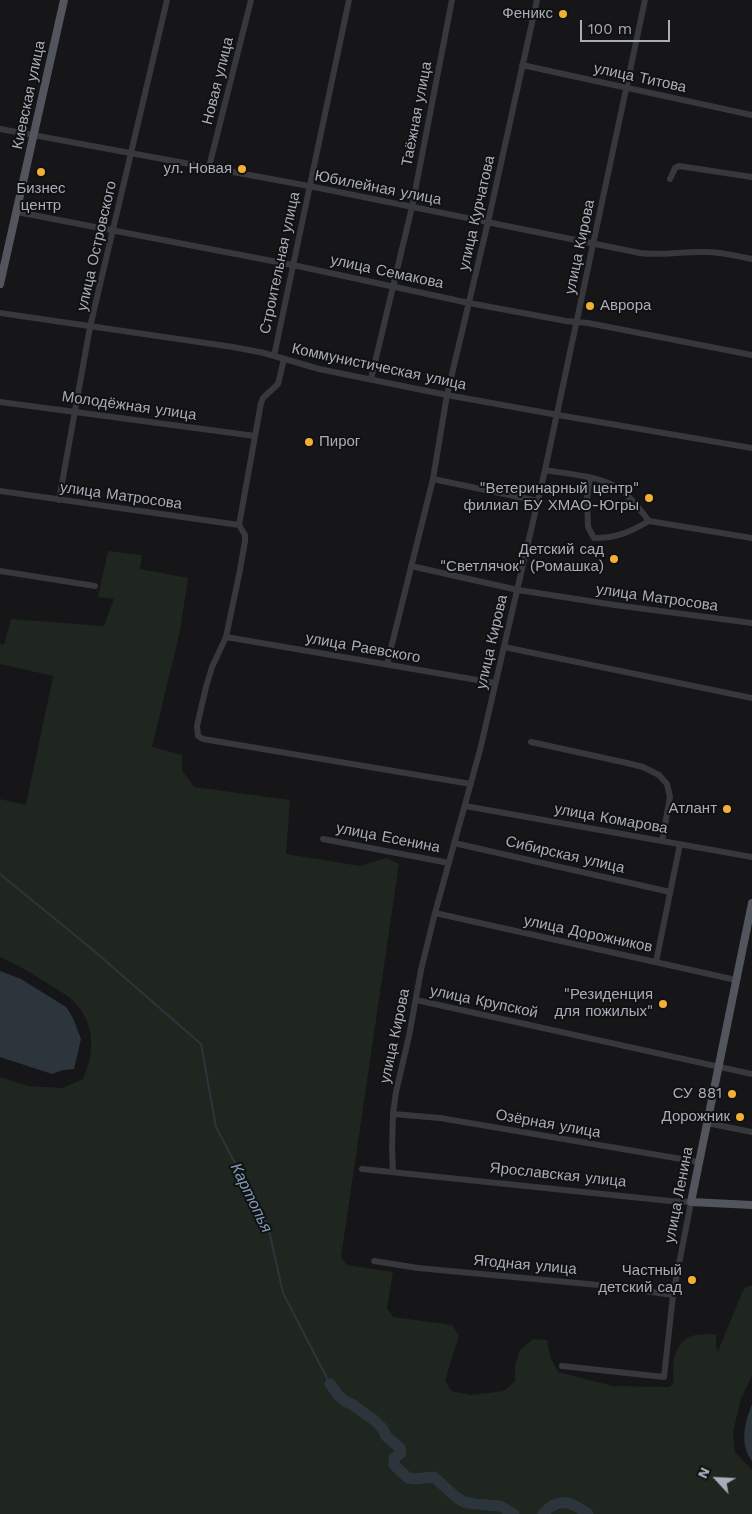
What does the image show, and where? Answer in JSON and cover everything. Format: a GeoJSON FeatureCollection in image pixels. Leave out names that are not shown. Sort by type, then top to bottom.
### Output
{"type":"FeatureCollection","features":[{"type":"Feature","properties":{"kind":"main road","name":"Киевская улица"},"geometry":{"type":"LineString","coordinates":[[0,284],[64,0]]}},
{"type":"Feature","properties":{"kind":"main road","name":"улица Ленина"},"geometry":{"type":"LineString","coordinates":[[691,1202],[752,903]]}},
{"type":"Feature","properties":{"kind":"main road","name":"Ярославская улица"},"geometry":{"type":"LineString","coordinates":[[691,1202],[752,1205]]}},
{"type":"Feature","properties":{"kind":"street","name":"улица Островского"},"geometry":{"type":"LineString","coordinates":[[59,500],[90,327],[167,0]]}},
{"type":"Feature","properties":{"kind":"street","name":"Новая улица"},"geometry":{"type":"LineString","coordinates":[[209,167],[251,0]]}},
{"type":"Feature","properties":{"kind":"street","name":"Строительная улица"},"geometry":{"type":"LineString","coordinates":[[274,356],[349,0]]}},
{"type":"Feature","properties":{"kind":"street","name":"Таёжная улица"},"geometry":{"type":"LineString","coordinates":[[371,379],[412,207],[452,0]]}},
{"type":"Feature","properties":{"kind":"street","name":"улица Курчатова"},"geometry":{"type":"LineString","coordinates":[[387,664],[433,479],[447,395],[488,222],[537,0]]}},
{"type":"Feature","properties":{"kind":"street","name":"улица Кирова"},"geometry":{"type":"LineString","coordinates":[[394,1172],[392,1148],[393,1114],[421,970],[434,912],[471,784],[518,590],[558,415],[646,0]]}},
{"type":"Feature","properties":{"kind":"street","name":"улица Титова"},"geometry":{"type":"LineString","coordinates":[[522,65],[752,115]]}},
{"type":"Feature","properties":{"kind":"street","name":"Юбилейная улица"},"geometry":{"type":"LineString","coordinates":[[0,129],[309,186],[650,254],[706,252],[752,259]]}},
{"type":"Feature","properties":{"kind":"street"},"geometry":{"type":"LineString","coordinates":[[670,178],[675,168],[679,166],[752,177]]}},
{"type":"Feature","properties":{"kind":"street","name":"улица Семакова"},"geometry":{"type":"LineString","coordinates":[[17,212],[293,265],[469,303],[752,355]]}},
{"type":"Feature","properties":{"kind":"street","name":"Коммунистическая улица"},"geometry":{"type":"LineString","coordinates":[[0,313],[233,347],[319,369],[447,395],[752,448]]}},
{"type":"Feature","properties":{"kind":"street"},"geometry":{"type":"LineString","coordinates":[[284,359],[278,384],[262,401],[239,526],[245,535],[245,541],[226,637],[212,667],[206,687],[197,726],[198,736],[471,784]]}},
{"type":"Feature","properties":{"kind":"street","name":"Молодёжная улица"},"geometry":{"type":"LineString","coordinates":[[0,402],[255,436]]}},
{"type":"Feature","properties":{"kind":"street"},"geometry":{"type":"LineString","coordinates":[[545,470],[612,484],[632,500],[649,521]]}},
{"type":"Feature","properties":{"kind":"street"},"geometry":{"type":"LineString","coordinates":[[590,478],[587,497],[588,526],[594,538],[610,538],[630,532],[649,521],[752,538]]}},
{"type":"Feature","properties":{"kind":"street"},"geometry":{"type":"LineString","coordinates":[[433,479],[538,501]]}},
{"type":"Feature","properties":{"kind":"street","name":"улица Матросова"},"geometry":{"type":"LineString","coordinates":[[0,491],[239,526]]}},
{"type":"Feature","properties":{"kind":"street","name":"улица Матросова"},"geometry":{"type":"LineString","coordinates":[[412,566],[518,590],[615,606],[752,624]]}},
{"type":"Feature","properties":{"kind":"street"},"geometry":{"type":"LineString","coordinates":[[0,571],[95,586]]}},
{"type":"Feature","properties":{"kind":"street","name":"улица Раевского"},"geometry":{"type":"LineString","coordinates":[[226,637],[495,683]]}},
{"type":"Feature","properties":{"kind":"street"},"geometry":{"type":"LineString","coordinates":[[504,647],[752,698]]}},
{"type":"Feature","properties":{"kind":"street"},"geometry":{"type":"LineString","coordinates":[[532,742],[643,767],[659,775],[670,790],[662,841]]}},
{"type":"Feature","properties":{"kind":"street","name":"улица Комарова"},"geometry":{"type":"LineString","coordinates":[[465,806],[752,857]]}},
{"type":"Feature","properties":{"kind":"street","name":"улица Есенина"},"geometry":{"type":"LineString","coordinates":[[323,839],[449,862]]}},
{"type":"Feature","properties":{"kind":"street","name":"Сибирская улица"},"geometry":{"type":"LineString","coordinates":[[454,843],[670,892]]}},
{"type":"Feature","properties":{"kind":"street"},"geometry":{"type":"LineString","coordinates":[[656,962],[680,844]]}},
{"type":"Feature","properties":{"kind":"street","name":"улица Дорожников"},"geometry":{"type":"LineString","coordinates":[[434,912],[736,980]]}},
{"type":"Feature","properties":{"kind":"street","name":"улица Крупской"},"geometry":{"type":"LineString","coordinates":[[416,1000],[752,1074]]}},
{"type":"Feature","properties":{"kind":"street","name":"Озёрная улица"},"geometry":{"type":"LineString","coordinates":[[393,1114],[440,1118],[699,1162]]}},
{"type":"Feature","properties":{"kind":"street"},"geometry":{"type":"LineString","coordinates":[[708,1123],[752,1132]]}},
{"type":"Feature","properties":{"kind":"street","name":"Ярославская улица"},"geometry":{"type":"LineString","coordinates":[[362,1170],[691,1202]]}},
{"type":"Feature","properties":{"kind":"street","name":"улица Ленина"},"geometry":{"type":"LineString","coordinates":[[562,1366],[664,1377],[673,1295],[691,1202]]}},
{"type":"Feature","properties":{"kind":"street","name":"Ягодная улица"},"geometry":{"type":"LineString","coordinates":[[374,1261],[418,1268],[609,1286],[673,1295]]}},
{"type":"Feature","properties":{"kind":"shaded area"},"geometry":{"type":"Polygon","coordinates":[[[108,551],[142,555],[140,569],[188,578],[180,631],[152,747],[182,755],[182,770],[194,787],[290,800],[286,854],[360,866],[387,858],[399,864],[341,1257],[347,1265],[393,1272],[387,1308],[393,1317],[452,1325],[459,1336],[445,1380],[451,1391],[471,1395],[504,1391],[515,1381],[515,1366],[520,1350],[533,1339],[547,1340],[551,1359],[558,1372],[613,1386],[669,1387],[673,1384],[676,1351],[682,1342],[690,1336],[714,1334],[716,1335],[718,1351],[742,1293],[745,1288],[752,1286],[752,1375],[741,1399],[733,1432],[735,1452],[752,1470],[752,1514],[0,1514],[0,1077],[28,1086],[63,1088],[83,1079],[90,1057],[91,1036],[84,1016],[70,998],[28,971],[0,957],[0,799],[26,805],[53,676],[0,664],[0,644],[4,645],[11,619],[104,626],[114,599],[98,597],[108,551]]]}},
{"type":"Feature","properties":{"kind":"shaded area"},"geometry":{"type":"Polygon","coordinates":[[[0,971],[21,979],[66,1007],[73,1018],[81,1039],[74,1069],[52,1074],[0,1057],[0,971]]]}},
{"type":"Feature","properties":{"kind":"shaded area"},"geometry":{"type":"Polygon","coordinates":[[[752,1404],[752,1461],[744,1440],[745,1426],[752,1404]]]}},
{"type":"Feature","properties":{"kind":"waterway","name":"Картопья"},"geometry":{"type":"LineString","coordinates":[[0,874],[93,950],[201,1044],[216,1127],[268,1226],[283,1293],[330,1384]]}},
{"type":"Feature","properties":{"kind":"waterway","name":"Картопья"},"geometry":{"type":"LineString","coordinates":[[330,1384],[345,1401],[374,1420],[383,1429],[386,1436],[400,1448],[401,1453],[394,1458],[394,1465],[408,1478],[434,1477],[464,1502],[500,1506],[514,1514]]}},
{"type":"Feature","properties":{"kind":"waterway","name":"Картопья"},"geometry":{"type":"LineString","coordinates":[[543,1514],[549,1508],[560,1503],[571,1504],[588,1514]]}},
{"type":"Feature","properties":{"kind":"place","name":"Феникс"},"geometry":{"type":"Point","coordinates":[563,14]}},
{"type":"Feature","properties":{"kind":"place","name":"ул. Новая"},"geometry":{"type":"Point","coordinates":[242,169]}},
{"type":"Feature","properties":{"kind":"place","name":"Бизнес центр"},"geometry":{"type":"Point","coordinates":[41,172]}},
{"type":"Feature","properties":{"kind":"place","name":"Аврора"},"geometry":{"type":"Point","coordinates":[590,306]}},
{"type":"Feature","properties":{"kind":"place","name":"Пирог"},"geometry":{"type":"Point","coordinates":[309,442]}},
{"type":"Feature","properties":{"kind":"place","name":"\"Ветеринарный центр\" филиал БУ ХМАО-Югры"},"geometry":{"type":"Point","coordinates":[649,498]}},
{"type":"Feature","properties":{"kind":"place","name":"Детский сад \"Светлячок\" (Ромашка)"},"geometry":{"type":"Point","coordinates":[614,559]}},
{"type":"Feature","properties":{"kind":"place","name":"Атлант"},"geometry":{"type":"Point","coordinates":[727,809]}},
{"type":"Feature","properties":{"kind":"place","name":"\"Резиденция для пожилых\""},"geometry":{"type":"Point","coordinates":[663,1004]}},
{"type":"Feature","properties":{"kind":"place","name":"СУ 881"},"geometry":{"type":"Point","coordinates":[732,1094]}},
{"type":"Feature","properties":{"kind":"place","name":"Дорожник"},"geometry":{"type":"Point","coordinates":[740,1117]}},
{"type":"Feature","properties":{"kind":"place","name":"Частный детский сад"},"geometry":{"type":"Point","coordinates":[692,1280]}}]}
